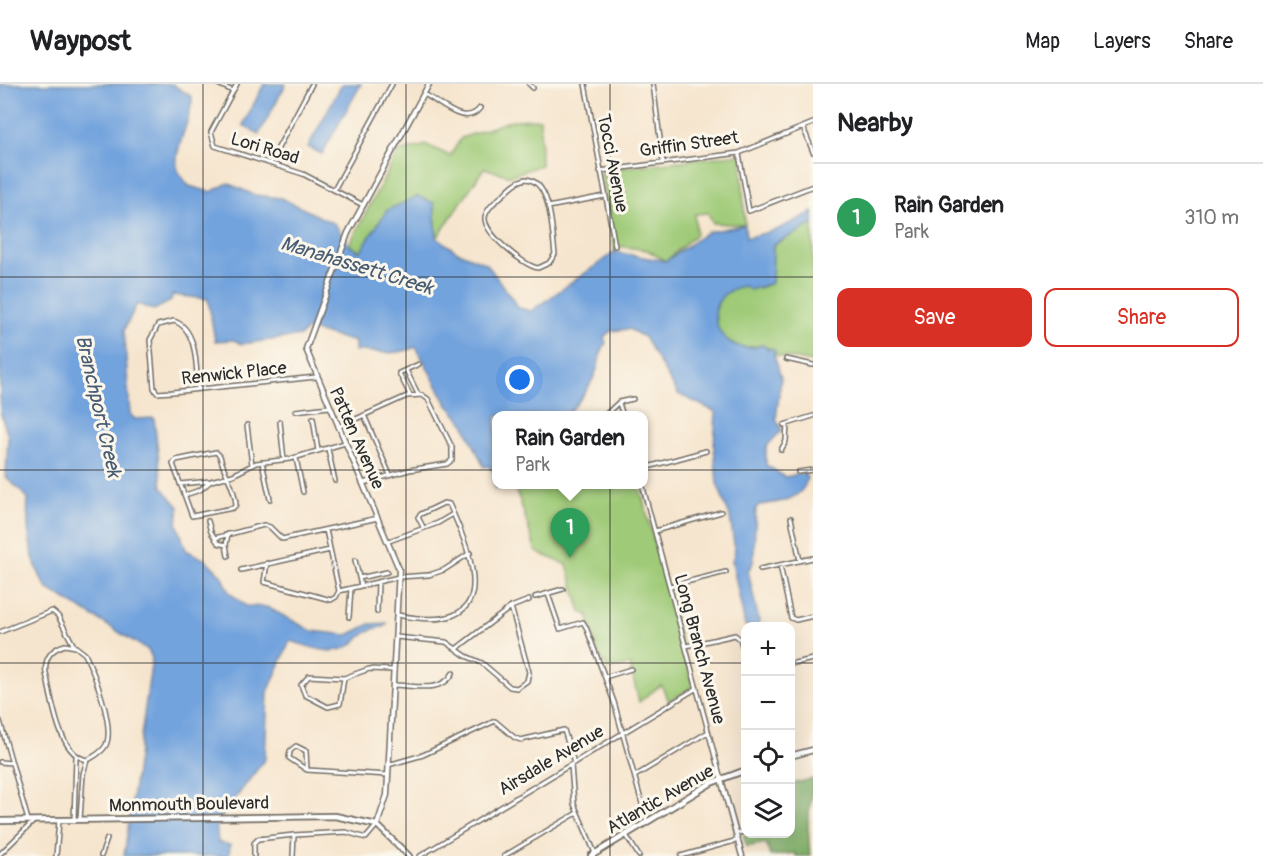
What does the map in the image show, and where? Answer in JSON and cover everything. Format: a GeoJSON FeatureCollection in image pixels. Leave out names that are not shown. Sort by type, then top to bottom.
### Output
{"type":"FeatureCollection","features":[{"type":"Feature","properties":{"kind":"main road"},"geometry":{"type":"LineString","coordinates":[[795,755],[813,750]]}},
{"type":"Feature","properties":{"kind":"main road","name":"Atlantic Avenue"},"geometry":{"type":"LineString","coordinates":[[593,855],[721,779],[741,772]]}},
{"type":"Feature","properties":{"kind":"main road","name":"Monmouth Boulevard"},"geometry":{"type":"LineString","coordinates":[[0,821],[335,816],[377,825]]}},
{"type":"Feature","properties":{"kind":"main road"},"geometry":{"type":"LineString","coordinates":[[377,825],[409,856]]}},
{"type":"Feature","properties":{"kind":"street"},"geometry":{"type":"LineString","coordinates":[[218,84],[233,91]]}},
{"type":"Feature","properties":{"kind":"street","name":"Lori Road"},"geometry":{"type":"LineString","coordinates":[[237,84],[211,132],[213,143],[219,148],[303,174],[363,205]]}},
{"type":"Feature","properties":{"kind":"street"},"geometry":{"type":"LineString","coordinates":[[270,163],[312,84]]}},
{"type":"Feature","properties":{"kind":"street"},"geometry":{"type":"LineString","coordinates":[[334,190],[392,84]]}},
{"type":"Feature","properties":{"kind":"street","name":"Patten Avenue"},"geometry":{"type":"LineString","coordinates":[[377,825],[385,807],[388,775],[398,615],[397,562],[306,354],[310,333],[348,233],[429,84]]}},
{"type":"Feature","properties":{"kind":"street"},"geometry":{"type":"LineString","coordinates":[[530,84],[533,88]]}},
{"type":"Feature","properties":{"kind":"street","name":"Tocci Avenue"},"geometry":{"type":"LineString","coordinates":[[585,84],[615,246]]}},
{"type":"Feature","properties":{"kind":"street"},"geometry":{"type":"LineString","coordinates":[[653,84],[663,162]]}},
{"type":"Feature","properties":{"kind":"street"},"geometry":{"type":"LineString","coordinates":[[424,94],[464,116],[474,114],[480,108]]}},
{"type":"Feature","properties":{"kind":"street","name":"Griffin Street"},"geometry":{"type":"LineString","coordinates":[[600,171],[739,153],[813,123]]}},
{"type":"Feature","properties":{"kind":"street"},"geometry":{"type":"LineString","coordinates":[[803,127],[813,152]]}},
{"type":"Feature","properties":{"kind":"street"},"geometry":{"type":"LineString","coordinates":[[739,153],[749,211],[813,186]]}},
{"type":"Feature","properties":{"kind":"street"},"geometry":{"type":"LineString","coordinates":[[523,179],[539,184],[544,191],[548,207],[555,254],[549,263],[542,267],[525,264],[494,236],[486,225],[485,218],[490,208],[523,179]]}},
{"type":"Feature","properties":{"kind":"street"},"geometry":{"type":"LineString","coordinates":[[548,207],[605,196]]}},
{"type":"Feature","properties":{"kind":"street","name":"Renwick Place"},"geometry":{"type":"LineString","coordinates":[[198,389],[194,354],[188,332],[181,324],[170,321],[158,325],[151,335],[155,391],[159,393],[316,377]]}},
{"type":"Feature","properties":{"kind":"street"},"geometry":{"type":"LineString","coordinates":[[786,359],[813,365]]}},
{"type":"Feature","properties":{"kind":"street"},"geometry":{"type":"LineString","coordinates":[[410,395],[399,373],[419,364]]}},
{"type":"Feature","properties":{"kind":"street"},"geometry":{"type":"LineString","coordinates":[[406,370],[418,394]]}},
{"type":"Feature","properties":{"kind":"street"},"geometry":{"type":"LineString","coordinates":[[338,427],[410,395],[418,394],[428,399],[452,447],[452,460],[443,466],[390,475],[363,483]]}},
{"type":"Feature","properties":{"kind":"street"},"geometry":{"type":"LineString","coordinates":[[609,411],[619,402],[633,399]]}},
{"type":"Feature","properties":{"kind":"street"},"geometry":{"type":"LineString","coordinates":[[619,402],[622,411]]}},
{"type":"Feature","properties":{"kind":"street"},"geometry":{"type":"LineString","coordinates":[[295,411],[329,407]]}},
{"type":"Feature","properties":{"kind":"street"},"geometry":{"type":"LineString","coordinates":[[364,415],[390,475]]}},
{"type":"Feature","properties":{"kind":"street"},"geometry":{"type":"LineString","coordinates":[[781,450],[786,441],[786,425],[813,416]]}},
{"type":"Feature","properties":{"kind":"street"},"geometry":{"type":"LineString","coordinates":[[313,418],[318,451]]}},
{"type":"Feature","properties":{"kind":"street"},"geometry":{"type":"LineString","coordinates":[[280,422],[284,460]]}},
{"type":"Feature","properties":{"kind":"street"},"geometry":{"type":"LineString","coordinates":[[247,425],[252,465]]}},
{"type":"Feature","properties":{"kind":"street"},"geometry":{"type":"LineString","coordinates":[[179,484],[211,481],[227,477],[262,462],[296,458],[345,443]]}},
{"type":"Feature","properties":{"kind":"street"},"geometry":{"type":"LineString","coordinates":[[328,449],[335,481]]}},
{"type":"Feature","properties":{"kind":"street"},"geometry":{"type":"LineString","coordinates":[[648,467],[706,451]]}},
{"type":"Feature","properties":{"kind":"street"},"geometry":{"type":"LineString","coordinates":[[216,452],[232,483],[236,503],[233,508],[192,516],[179,484],[174,472],[174,462],[216,452]]}},
{"type":"Feature","properties":{"kind":"street"},"geometry":{"type":"LineString","coordinates":[[296,458],[303,492]]}},
{"type":"Feature","properties":{"kind":"street"},"geometry":{"type":"LineString","coordinates":[[262,462],[270,499]]}},
{"type":"Feature","properties":{"kind":"street"},"geometry":{"type":"LineString","coordinates":[[798,472],[813,470]]}},
{"type":"Feature","properties":{"kind":"street"},"geometry":{"type":"LineString","coordinates":[[185,495],[200,490],[211,481]]}},
{"type":"Feature","properties":{"kind":"street","name":"Long Branch Avenue"},"geometry":{"type":"LineString","coordinates":[[643,489],[742,856]]}},
{"type":"Feature","properties":{"kind":"street"},"geometry":{"type":"LineString","coordinates":[[398,615],[430,619],[451,615],[463,609],[474,591],[470,553],[448,503],[432,507],[418,517],[423,527]]}},
{"type":"Feature","properties":{"kind":"street"},"geometry":{"type":"LineString","coordinates":[[655,531],[721,512]]}},
{"type":"Feature","properties":{"kind":"street"},"geometry":{"type":"LineString","coordinates":[[389,541],[438,523],[454,514]]}},
{"type":"Feature","properties":{"kind":"street"},"geometry":{"type":"LineString","coordinates":[[215,538],[267,526],[282,539],[378,518]]}},
{"type":"Feature","properties":{"kind":"street"},"geometry":{"type":"LineString","coordinates":[[791,518],[800,561]]}},
{"type":"Feature","properties":{"kind":"street"},"geometry":{"type":"LineString","coordinates":[[208,521],[218,543],[226,545]]}},
{"type":"Feature","properties":{"kind":"street"},"geometry":{"type":"LineString","coordinates":[[267,563],[264,580],[266,582],[331,600],[339,591],[326,530]]}},
{"type":"Feature","properties":{"kind":"street"},"geometry":{"type":"LineString","coordinates":[[228,534],[226,545],[228,556]]}},
{"type":"Feature","properties":{"kind":"street"},"geometry":{"type":"LineString","coordinates":[[241,570],[330,550]]}},
{"type":"Feature","properties":{"kind":"street"},"geometry":{"type":"LineString","coordinates":[[339,591],[399,577],[436,573],[470,553]]}},
{"type":"Feature","properties":{"kind":"street"},"geometry":{"type":"LineString","coordinates":[[760,569],[813,558]]}},
{"type":"Feature","properties":{"kind":"street"},"geometry":{"type":"LineString","coordinates":[[355,560],[361,586]]}},
{"type":"Feature","properties":{"kind":"street"},"geometry":{"type":"LineString","coordinates":[[780,565],[791,618],[796,620],[813,616]]}},
{"type":"Feature","properties":{"kind":"street"},"geometry":{"type":"LineString","coordinates":[[359,578],[387,572]]}},
{"type":"Feature","properties":{"kind":"street"},"geometry":{"type":"LineString","coordinates":[[670,586],[726,572]]}},
{"type":"Feature","properties":{"kind":"street"},"geometry":{"type":"LineString","coordinates":[[377,612],[378,582]]}},
{"type":"Feature","properties":{"kind":"street"},"geometry":{"type":"LineString","coordinates":[[349,617],[351,588]]}},
{"type":"Feature","properties":{"kind":"street"},"geometry":{"type":"LineString","coordinates":[[535,597],[562,589]]}},
{"type":"Feature","properties":{"kind":"street"},"geometry":{"type":"LineString","coordinates":[[548,594],[560,629],[583,622],[605,676],[647,822]]}},
{"type":"Feature","properties":{"kind":"street"},"geometry":{"type":"LineString","coordinates":[[456,650],[511,607],[529,600]]}},
{"type":"Feature","properties":{"kind":"street"},"geometry":{"type":"LineString","coordinates":[[396,637],[440,640],[482,663],[510,687],[517,688],[528,680],[529,672],[511,607]]}},
{"type":"Feature","properties":{"kind":"street"},"geometry":{"type":"LineString","coordinates":[[0,632],[52,611],[58,616],[74,646]]}},
{"type":"Feature","properties":{"kind":"street"},"geometry":{"type":"LineString","coordinates":[[686,646],[731,634],[738,636],[741,645]]}},
{"type":"Feature","properties":{"kind":"street"},"geometry":{"type":"LineString","coordinates":[[77,821],[83,774],[88,760],[102,751],[107,743],[108,730],[90,665],[84,652],[74,646],[65,645],[53,651],[45,668],[67,748],[76,758],[88,760]]}},
{"type":"Feature","properties":{"kind":"street"},"geometry":{"type":"LineString","coordinates":[[795,663],[813,659]]}},
{"type":"Feature","properties":{"kind":"street"},"geometry":{"type":"LineString","coordinates":[[344,678],[342,700],[335,707],[326,706],[305,695],[301,688],[303,680],[309,676],[344,678],[369,669],[394,670]]}},
{"type":"Feature","properties":{"kind":"street"},"geometry":{"type":"LineString","coordinates":[[605,676],[631,669]]}},
{"type":"Feature","properties":{"kind":"street"},"geometry":{"type":"LineString","coordinates":[[393,685],[435,687],[447,682],[453,674]]}},
{"type":"Feature","properties":{"kind":"street","name":"Airsdale Avenue"},"geometry":{"type":"LineString","coordinates":[[420,856],[697,688]]}},
{"type":"Feature","properties":{"kind":"street"},"geometry":{"type":"LineString","coordinates":[[0,721],[31,822],[0,854]]}},
{"type":"Feature","properties":{"kind":"street"},"geometry":{"type":"LineString","coordinates":[[388,765],[423,755],[495,721],[515,738],[530,738],[564,730],[572,764],[573,800],[593,855]]}},
{"type":"Feature","properties":{"kind":"street"},"geometry":{"type":"LineString","coordinates":[[634,777],[708,732]]}},
{"type":"Feature","properties":{"kind":"street"},"geometry":{"type":"LineString","coordinates":[[307,770],[306,751],[299,746],[292,748],[289,753],[291,761],[307,770],[388,775]]}},
{"type":"Feature","properties":{"kind":"street"},"geometry":{"type":"LineString","coordinates":[[76,758],[77,821]]}},
{"type":"Feature","properties":{"kind":"street"},"geometry":{"type":"LineString","coordinates":[[0,762],[12,763]]}},
{"type":"Feature","properties":{"kind":"street"},"geometry":{"type":"LineString","coordinates":[[504,856],[577,813]]}},
{"type":"Feature","properties":{"kind":"street"},"geometry":{"type":"LineString","coordinates":[[56,856],[59,821]]}},
{"type":"Feature","properties":{"kind":"street"},"geometry":{"type":"LineString","coordinates":[[254,856],[254,843],[258,839],[346,832],[366,838],[377,825]]}},
{"type":"Feature","properties":{"kind":"street"},"geometry":{"type":"LineString","coordinates":[[736,833],[741,832]]}},
{"type":"Feature","properties":{"kind":"street"},"geometry":{"type":"LineString","coordinates":[[293,856],[294,835]]}},
{"type":"Feature","properties":{"kind":"street"},"geometry":{"type":"LineString","coordinates":[[626,835],[639,856]]}},
{"type":"Feature","properties":{"kind":"street"},"geometry":{"type":"LineString","coordinates":[[101,856],[107,839]]}},
{"type":"Feature","properties":{"kind":"street"},"geometry":{"type":"LineString","coordinates":[[681,856],[738,840]]}},
{"type":"Feature","properties":{"kind":"green space"},"geometry":{"type":"Polygon","coordinates":[[[540,119],[541,165],[510,176],[484,168],[437,238],[434,204],[387,210],[361,252],[349,245],[398,152],[427,145],[450,156],[461,138],[512,120],[540,119]]]}},
{"type":"Feature","properties":{"kind":"green space"},"geometry":{"type":"Polygon","coordinates":[[[741,154],[745,225],[713,223],[708,213],[695,214],[696,234],[666,261],[647,250],[619,246],[615,252],[601,170],[741,154]]]}},
{"type":"Feature","properties":{"kind":"green space"},"geometry":{"type":"Polygon","coordinates":[[[813,224],[813,362],[774,355],[775,352],[763,345],[742,348],[722,338],[718,331],[715,313],[720,297],[727,289],[744,286],[759,288],[772,283],[773,245],[813,224]]]}},
{"type":"Feature","properties":{"kind":"green space"},"geometry":{"type":"Polygon","coordinates":[[[516,489],[640,489],[693,687],[669,701],[661,685],[639,702],[630,665],[608,669],[597,652],[588,615],[581,612],[567,565],[536,552],[516,489]]]}},
{"type":"Feature","properties":{"kind":"green space"},"geometry":{"type":"Polygon","coordinates":[[[813,779],[808,824],[810,856],[796,856],[795,853],[770,856],[766,843],[747,847],[744,838],[795,838],[795,783],[813,779]]]}},
{"type":"Feature","properties":{"kind":"water"},"geometry":{"type":"Polygon","coordinates":[[[0,84],[172,84],[192,97],[177,155],[178,170],[189,186],[211,192],[228,183],[254,195],[281,198],[335,224],[349,245],[360,252],[387,210],[418,196],[434,203],[437,238],[458,252],[487,264],[519,308],[531,311],[615,252],[666,261],[707,232],[745,225],[746,238],[776,230],[813,212],[813,224],[773,245],[772,283],[750,290],[744,286],[729,291],[719,300],[716,312],[717,324],[732,344],[746,347],[763,345],[768,350],[771,348],[775,351],[774,355],[781,378],[776,419],[782,430],[766,447],[766,465],[785,477],[804,473],[807,478],[801,491],[795,496],[759,505],[756,508],[754,560],[748,571],[759,622],[744,622],[732,561],[735,551],[730,517],[717,483],[714,446],[716,412],[678,394],[644,337],[629,329],[611,331],[604,337],[606,343],[601,351],[593,379],[569,411],[492,411],[492,470],[488,466],[484,467],[463,422],[447,404],[416,347],[392,353],[355,351],[355,342],[308,329],[300,336],[241,344],[234,340],[215,341],[208,299],[172,295],[171,301],[154,310],[137,304],[124,330],[130,414],[135,419],[154,418],[162,487],[179,507],[177,523],[186,550],[206,560],[223,577],[229,592],[246,606],[267,607],[312,631],[348,635],[370,624],[387,623],[384,627],[370,631],[351,645],[337,651],[321,650],[290,641],[268,692],[265,759],[216,824],[218,842],[230,845],[229,856],[124,856],[152,658],[148,650],[48,589],[42,580],[30,545],[28,498],[6,477],[8,436],[0,411],[0,84]]]}},
{"type":"Feature","properties":{"kind":"water"},"geometry":{"type":"Polygon","coordinates":[[[264,84],[286,84],[259,134],[243,125],[264,84]]]}},
{"type":"Feature","properties":{"kind":"water"},"geometry":{"type":"Polygon","coordinates":[[[342,84],[361,84],[322,154],[308,147],[342,84]]]}},
{"type":"Feature","properties":{"kind":"place","name":"Rain Garden"},"geometry":{"type":"Point","coordinates":[570,558]}},
{"type":"Feature","properties":{"kind":"water label","name":"Manahassett Creek"},"geometry":{"type":"Point","coordinates":[357,265]}},
{"type":"Feature","properties":{"kind":"water label","name":"Branchport Creek"},"geometry":{"type":"Point","coordinates":[99,406]}}]}
